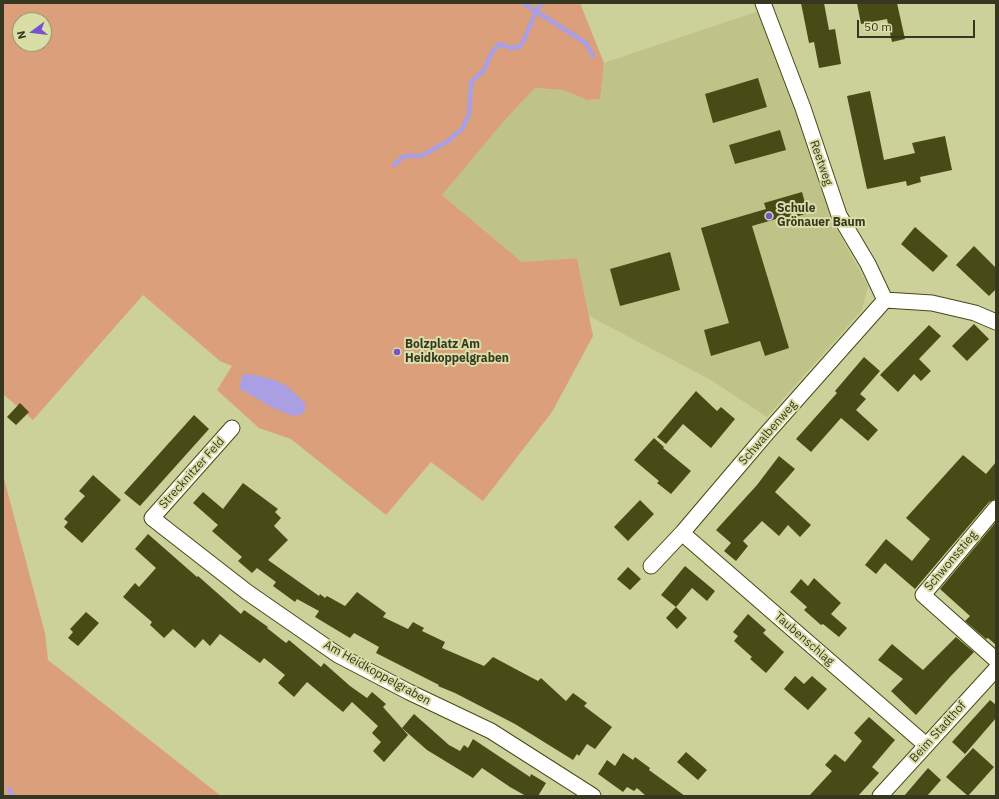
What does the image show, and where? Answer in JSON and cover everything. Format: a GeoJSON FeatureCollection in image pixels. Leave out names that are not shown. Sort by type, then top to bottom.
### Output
{"type":"FeatureCollection","features":[{"type":"Feature","properties":{"kind":"street","name":"Reetweg"},"geometry":{"type":"LineString","coordinates":[[763,3],[803,108],[839,215],[868,264],[885,300]]}},
{"type":"Feature","properties":{"kind":"street"},"geometry":{"type":"LineString","coordinates":[[885,300],[932,303],[975,313],[996,322]]}},
{"type":"Feature","properties":{"kind":"street","name":"Schwalbenweg"},"geometry":{"type":"LineString","coordinates":[[651,566],[682,533],[767,433],[885,300]]}},
{"type":"Feature","properties":{"kind":"street","name":"Strecknitzer Feld"},"geometry":{"type":"LineString","coordinates":[[152,518],[232,428]]}},
{"type":"Feature","properties":{"kind":"street","name":"Schwonsstieg"},"geometry":{"type":"LineString","coordinates":[[996,508],[923,595],[996,660]]}},
{"type":"Feature","properties":{"kind":"street","name":"Am Heidkoppelgraben"},"geometry":{"type":"LineString","coordinates":[[152,518],[248,592],[338,654],[409,692],[491,731],[593,796]]}},
{"type":"Feature","properties":{"kind":"street","name":"Taubenschlag"},"geometry":{"type":"LineString","coordinates":[[682,533],[926,745]]}},
{"type":"Feature","properties":{"kind":"street","name":"Beim Stadthof"},"geometry":{"type":"LineString","coordinates":[[880,796],[996,669]]}},
{"type":"Feature","properties":{"kind":"shaded area"},"geometry":{"type":"Polygon","coordinates":[[[3,3],[580,3],[604,63],[600,99],[587,100],[563,90],[535,88],[504,121],[442,195],[522,262],[577,258],[593,336],[552,412],[483,501],[431,462],[386,515],[291,439],[259,428],[217,390],[232,366],[220,361],[143,295],[33,420],[3,394],[3,3]]]}},
{"type":"Feature","properties":{"kind":"shaded area"},"geometry":{"type":"Polygon","coordinates":[[[759,11],[812,155],[834,224],[868,286],[862,310],[767,417],[711,380],[589,316],[577,258],[522,262],[442,195],[504,121],[535,88],[563,90],[587,100],[600,99],[604,63],[759,11]]]}},
{"type":"Feature","properties":{"kind":"shaded area"},"geometry":{"type":"Polygon","coordinates":[[[243,374],[256,375],[274,380],[287,386],[306,404],[303,414],[293,416],[273,408],[239,388],[243,374]]]}},
{"type":"Feature","properties":{"kind":"shaded area"},"geometry":{"type":"Polygon","coordinates":[[[3,475],[45,633],[48,660],[221,796],[3,796],[3,475]]]}},
{"type":"Feature","properties":{"kind":"building"},"geometry":{"type":"Polygon","coordinates":[[[801,3],[824,3],[829,30],[835,29],[841,64],[819,68],[814,42],[809,43],[801,3]]]}},
{"type":"Feature","properties":{"kind":"building"},"geometry":{"type":"Polygon","coordinates":[[[857,3],[897,3],[905,39],[892,42],[887,19],[861,24],[857,3]]]}},
{"type":"Feature","properties":{"kind":"building"},"geometry":{"type":"Polygon","coordinates":[[[758,78],[767,107],[713,123],[705,94],[758,78]]]}},
{"type":"Feature","properties":{"kind":"building"},"geometry":{"type":"Polygon","coordinates":[[[870,91],[884,160],[915,153],[912,143],[945,136],[952,170],[920,177],[921,182],[907,186],[906,181],[867,189],[847,96],[870,91]]]}},
{"type":"Feature","properties":{"kind":"building"},"geometry":{"type":"Polygon","coordinates":[[[780,130],[786,150],[735,164],[729,145],[780,130]]]}},
{"type":"Feature","properties":{"kind":"building","name":"Schule Grönauer Baum"},"geometry":{"type":"Polygon","coordinates":[[[802,192],[808,213],[777,223],[776,219],[752,226],[789,348],[765,356],[760,341],[711,356],[704,330],[729,323],[701,228],[766,209],[764,203],[802,192]]]}},
{"type":"Feature","properties":{"kind":"building"},"geometry":{"type":"Polygon","coordinates":[[[915,227],[948,256],[933,272],[901,244],[915,227]]]}},
{"type":"Feature","properties":{"kind":"building"},"geometry":{"type":"Polygon","coordinates":[[[974,246],[996,268],[996,289],[989,296],[956,265],[974,246]]]}},
{"type":"Feature","properties":{"kind":"building"},"geometry":{"type":"Polygon","coordinates":[[[670,252],[680,290],[620,306],[610,269],[670,252]]]}},
{"type":"Feature","properties":{"kind":"building"},"geometry":{"type":"Polygon","coordinates":[[[974,324],[989,339],[967,361],[952,346],[974,324]]]}},
{"type":"Feature","properties":{"kind":"building"},"geometry":{"type":"Polygon","coordinates":[[[929,325],[941,336],[919,359],[931,371],[921,381],[914,374],[898,392],[880,375],[929,325]]]}},
{"type":"Feature","properties":{"kind":"building"},"geometry":{"type":"Polygon","coordinates":[[[864,357],[880,371],[860,394],[866,399],[856,410],[878,430],[868,441],[841,418],[811,452],[796,439],[837,393],[835,391],[864,357]]]}},
{"type":"Feature","properties":{"kind":"building"},"geometry":{"type":"Polygon","coordinates":[[[696,391],[717,411],[721,407],[735,419],[711,448],[683,424],[666,444],[657,437],[696,391]]]}},
{"type":"Feature","properties":{"kind":"building"},"geometry":{"type":"Polygon","coordinates":[[[20,403],[29,412],[16,425],[7,417],[20,403]]]}},
{"type":"Feature","properties":{"kind":"building"},"geometry":{"type":"Polygon","coordinates":[[[194,415],[209,429],[140,506],[124,493],[194,415]]]}},
{"type":"Feature","properties":{"kind":"building"},"geometry":{"type":"Polygon","coordinates":[[[654,438],[664,447],[663,448],[691,471],[671,494],[657,483],[659,481],[634,460],[654,438]]]}},
{"type":"Feature","properties":{"kind":"building"},"geometry":{"type":"Polygon","coordinates":[[[963,455],[986,474],[996,462],[996,499],[989,502],[915,589],[885,563],[876,574],[865,565],[886,539],[912,561],[930,539],[906,518],[963,455]]]}},
{"type":"Feature","properties":{"kind":"building"},"geometry":{"type":"Polygon","coordinates":[[[779,456],[795,469],[775,492],[811,525],[800,537],[788,525],[779,536],[762,521],[743,541],[748,546],[736,561],[724,551],[731,543],[716,530],[757,485],[779,456]]]}},
{"type":"Feature","properties":{"kind":"building"},"geometry":{"type":"Polygon","coordinates":[[[93,475],[121,500],[82,543],[64,527],[68,522],[64,519],[85,496],[79,491],[93,475]]]}},
{"type":"Feature","properties":{"kind":"building"},"geometry":{"type":"Polygon","coordinates":[[[243,483],[278,509],[275,512],[281,518],[274,526],[288,540],[268,560],[319,596],[320,594],[325,598],[327,596],[345,606],[357,592],[386,613],[383,617],[408,629],[413,622],[424,628],[422,631],[445,642],[442,648],[484,666],[493,657],[538,681],[541,678],[566,701],[573,693],[587,703],[584,706],[612,727],[595,749],[587,744],[579,756],[577,754],[573,760],[515,724],[376,653],[379,647],[354,633],[350,638],[315,617],[319,611],[297,599],[295,602],[273,586],[276,582],[257,568],[252,573],[238,561],[242,557],[212,531],[218,525],[193,503],[203,492],[223,509],[243,483]]]}},
{"type":"Feature","properties":{"kind":"building"},"geometry":{"type":"Polygon","coordinates":[[[640,500],[654,514],[628,541],[614,527],[640,500]]]}},
{"type":"Feature","properties":{"kind":"building"},"geometry":{"type":"Polygon","coordinates":[[[996,522],[996,645],[988,638],[986,639],[965,621],[970,616],[940,589],[996,522]]]}},
{"type":"Feature","properties":{"kind":"building"},"geometry":{"type":"Polygon","coordinates":[[[148,534],[241,614],[244,610],[268,627],[267,628],[286,643],[289,640],[321,667],[324,663],[350,686],[367,698],[372,692],[386,704],[383,707],[408,735],[384,762],[373,751],[381,742],[372,733],[378,726],[352,702],[343,712],[307,682],[294,697],[278,683],[285,675],[264,658],[260,663],[220,634],[210,646],[203,639],[195,648],[173,629],[164,638],[150,625],[152,622],[123,597],[135,583],[139,587],[156,568],[135,549],[148,534]]]}},
{"type":"Feature","properties":{"kind":"building"},"geometry":{"type":"Polygon","coordinates":[[[685,566],[715,591],[707,601],[692,588],[676,607],[661,595],[685,566]]]}},
{"type":"Feature","properties":{"kind":"building"},"geometry":{"type":"Polygon","coordinates":[[[628,567],[641,579],[630,590],[617,579],[628,567]]]}},
{"type":"Feature","properties":{"kind":"building"},"geometry":{"type":"Polygon","coordinates":[[[814,578],[841,603],[831,614],[847,628],[839,637],[823,624],[821,625],[804,610],[807,607],[790,592],[801,579],[808,586],[814,578]]]}},
{"type":"Feature","properties":{"kind":"building"},"geometry":{"type":"Polygon","coordinates":[[[676,607],[687,618],[677,629],[666,618],[676,607]]]}},
{"type":"Feature","properties":{"kind":"building"},"geometry":{"type":"Polygon","coordinates":[[[86,612],[99,623],[78,646],[68,638],[73,632],[70,629],[86,612]]]}},
{"type":"Feature","properties":{"kind":"building"},"geometry":{"type":"Polygon","coordinates":[[[748,614],[766,630],[763,633],[784,652],[766,673],[750,659],[752,657],[734,641],[738,636],[733,632],[748,614]]]}},
{"type":"Feature","properties":{"kind":"building"},"geometry":{"type":"Polygon","coordinates":[[[956,637],[974,652],[916,715],[891,691],[903,679],[878,660],[892,644],[923,670],[956,637]]]}},
{"type":"Feature","properties":{"kind":"building"},"geometry":{"type":"Polygon","coordinates":[[[795,676],[804,684],[812,676],[827,689],[808,710],[784,689],[795,676]]]}},
{"type":"Feature","properties":{"kind":"building"},"geometry":{"type":"Polygon","coordinates":[[[990,700],[996,705],[996,718],[965,754],[952,742],[990,700]]]}},
{"type":"Feature","properties":{"kind":"building"},"geometry":{"type":"Polygon","coordinates":[[[414,714],[449,745],[460,751],[464,745],[468,748],[473,739],[530,777],[531,774],[546,783],[538,796],[526,796],[482,768],[473,778],[427,750],[402,728],[414,714]]]}},
{"type":"Feature","properties":{"kind":"building"},"geometry":{"type":"Polygon","coordinates":[[[869,717],[895,740],[872,767],[879,773],[858,796],[809,796],[832,771],[825,765],[835,754],[845,762],[862,741],[854,733],[869,717]]]}},
{"type":"Feature","properties":{"kind":"building"},"geometry":{"type":"Polygon","coordinates":[[[973,748],[994,767],[968,796],[946,777],[973,748]]]}},
{"type":"Feature","properties":{"kind":"building"},"geometry":{"type":"Polygon","coordinates":[[[686,752],[707,770],[698,780],[677,762],[686,752]]]}},
{"type":"Feature","properties":{"kind":"building"},"geometry":{"type":"Polygon","coordinates":[[[623,753],[633,760],[635,757],[650,768],[649,770],[685,796],[646,796],[637,788],[634,791],[627,787],[623,792],[598,774],[607,760],[615,766],[623,753]]]}},
{"type":"Feature","properties":{"kind":"building"},"geometry":{"type":"Polygon","coordinates":[[[928,768],[941,780],[927,796],[904,796],[928,768]]]}},
{"type":"Feature","properties":{"kind":"waterway"},"geometry":{"type":"LineString","coordinates":[[523,3],[586,43],[593,56]]}},
{"type":"Feature","properties":{"kind":"waterway"},"geometry":{"type":"LineString","coordinates":[[394,165],[404,156],[421,156],[448,141],[463,128],[469,114],[471,82],[484,70],[491,54],[499,44],[511,48],[519,47],[524,40],[536,11],[542,3]]}},
{"type":"Feature","properties":{"kind":"waterway"},"geometry":{"type":"LineString","coordinates":[[9,789],[13,796]]}},
{"type":"Feature","properties":{"kind":"place","name":"Schule Grönauer Baum"},"geometry":{"type":"Point","coordinates":[769,216]}},
{"type":"Feature","properties":{"kind":"place","name":"Bolzplatz Am Heidkoppelgraben"},"geometry":{"type":"Point","coordinates":[397,352]}}]}
